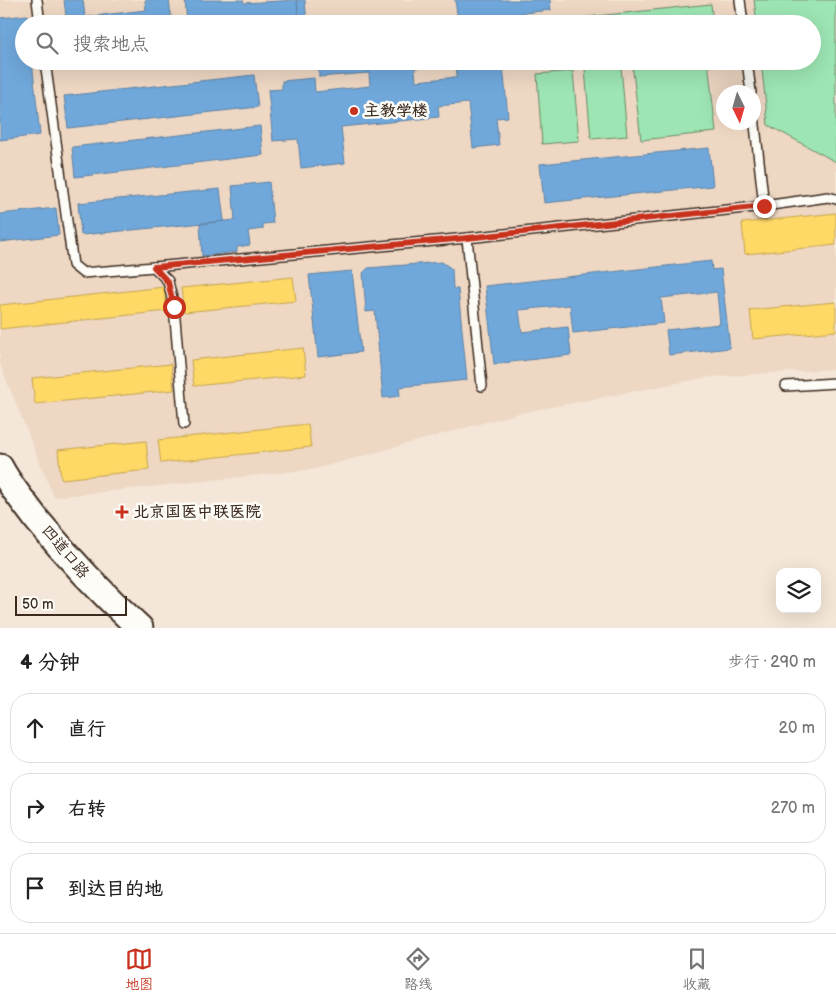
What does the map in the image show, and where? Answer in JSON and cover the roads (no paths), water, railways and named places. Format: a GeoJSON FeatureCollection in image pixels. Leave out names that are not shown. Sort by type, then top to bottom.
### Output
{"type":"FeatureCollection","features":[{"type":"Feature","properties":{"kind":"street","name":"四道口路"},"geometry":{"type":"LineString","coordinates":[[0,467],[8,482],[62,552],[140,628]]}},
{"type":"Feature","properties":{"kind":"lane"},"geometry":{"type":"LineString","coordinates":[[37,0],[39,15]]}},
{"type":"Feature","properties":{"kind":"lane"},"geometry":{"type":"LineString","coordinates":[[740,0],[741,15]]}},
{"type":"Feature","properties":{"kind":"lane"},"geometry":{"type":"LineString","coordinates":[[46,70],[72,265],[83,274],[467,238],[764,206],[828,197],[836,199]]}},
{"type":"Feature","properties":{"kind":"lane"},"geometry":{"type":"LineString","coordinates":[[748,70],[750,85]]}},
{"type":"Feature","properties":{"kind":"lane"},"geometry":{"type":"LineString","coordinates":[[756,130],[764,206]]}},
{"type":"Feature","properties":{"kind":"lane"},"geometry":{"type":"LineString","coordinates":[[467,238],[482,386]]}},
{"type":"Feature","properties":{"kind":"lane"},"geometry":{"type":"LineString","coordinates":[[154,267],[168,282],[174,307],[184,424]]}},
{"type":"Feature","properties":{"kind":"lane"},"geometry":{"type":"LineString","coordinates":[[786,386],[836,383]]}},
{"type":"Feature","properties":{"kind":"place","name":"主教学楼"},"geometry":{"type":"Point","coordinates":[354,111]}},
{"type":"Feature","properties":{"kind":"place","name":"北京国医中联医院"},"geometry":{"type":"Point","coordinates":[122,512]}}]}
